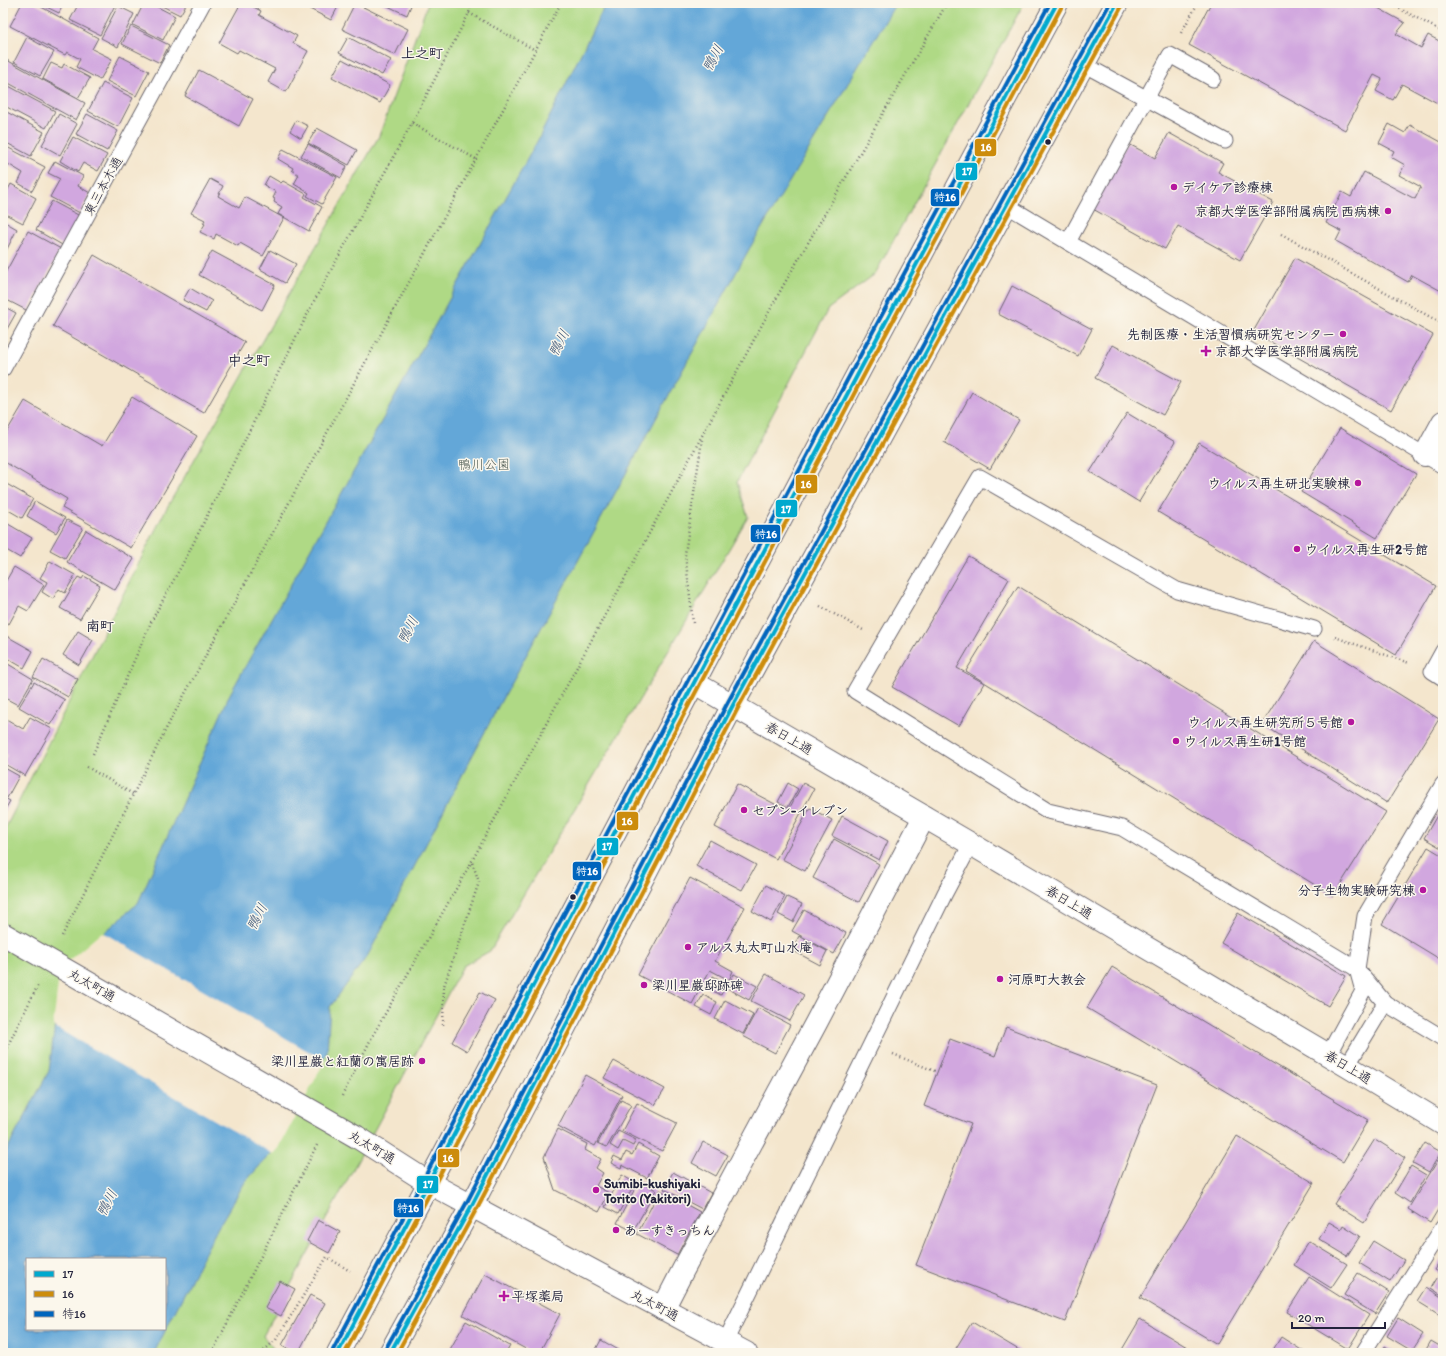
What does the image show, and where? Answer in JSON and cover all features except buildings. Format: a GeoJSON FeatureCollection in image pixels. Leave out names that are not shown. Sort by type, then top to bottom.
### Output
{"type":"FeatureCollection","features":[{"type":"Feature","properties":{"kind":"street"},"geometry":{"type":"LineString","coordinates":[[338,1353],[487,1076],[693,682],[1057,3]]}},
{"type":"Feature","properties":{"kind":"street"},"geometry":{"type":"LineString","coordinates":[[390,1353],[472,1205],[734,705],[1117,3]]}},
{"type":"Feature","properties":{"kind":"street"},"geometry":{"type":"LineString","coordinates":[[1434,461],[1443,422]]}},
{"type":"Feature","properties":{"kind":"street","name":"春日上通"},"geometry":{"type":"LineString","coordinates":[[693,682],[971,844],[1443,1124]]}},
{"type":"Feature","properties":{"kind":"street"},"geometry":{"type":"LineString","coordinates":[[663,1309],[816,1024],[924,817]]}},
{"type":"Feature","properties":{"kind":"street","name":"丸太町通"},"geometry":{"type":"LineString","coordinates":[[3,934],[357,1137],[429,1183],[746,1353]]}},
{"type":"Feature","properties":{"kind":"lane","name":"東三本木通"},"geometry":{"type":"LineString","coordinates":[[3,369],[203,3]]}},
{"type":"Feature","properties":{"kind":"lane"},"geometry":{"type":"LineString","coordinates":[[1068,242],[1170,55],[1213,79]]}},
{"type":"Feature","properties":{"kind":"lane"},"geometry":{"type":"LineString","coordinates":[[1083,64],[1225,141]]}},
{"type":"Feature","properties":{"kind":"lane"},"geometry":{"type":"LineString","coordinates":[[1006,205],[1434,461]]}},
{"type":"Feature","properties":{"kind":"lane"},"geometry":{"type":"LineString","coordinates":[[1314,629],[1177,590],[980,477],[855,691],[1048,811],[1122,828],[1357,969],[1385,1003],[1443,1038]]}},
{"type":"Feature","properties":{"kind":"lane"},"geometry":{"type":"LineString","coordinates":[[1438,674],[1443,651]]}},
{"type":"Feature","properties":{"kind":"lane"},"geometry":{"type":"LineString","coordinates":[[1328,1055],[1364,991],[1357,969],[1365,916],[1443,784]]}},
{"type":"Feature","properties":{"kind":"lane"},"geometry":{"type":"LineString","coordinates":[[725,1342],[945,893],[971,844]]}},
{"type":"Feature","properties":{"kind":"lane"},"geometry":{"type":"LineString","coordinates":[[1347,1066],[1385,1003]]}},
{"type":"Feature","properties":{"kind":"lane"},"geometry":{"type":"LineString","coordinates":[[1363,1353],[1443,1227]]}},
{"type":"Feature","properties":{"kind":"path"},"geometry":{"type":"LineString","coordinates":[[93,754],[152,620],[189,552],[313,302],[412,123],[469,13],[471,3]]}},
{"type":"Feature","properties":{"kind":"path"},"geometry":{"type":"LineString","coordinates":[[59,942],[168,725],[561,3]]}},
{"type":"Feature","properties":{"kind":"path"},"geometry":{"type":"LineString","coordinates":[[341,1098],[373,1036],[472,861],[783,286],[947,3]]}},
{"type":"Feature","properties":{"kind":"path"},"geometry":{"type":"LineString","coordinates":[[1170,55],[1198,3]]}},
{"type":"Feature","properties":{"kind":"path"},"geometry":{"type":"LineString","coordinates":[[1389,3],[1443,32]]}},
{"type":"Feature","properties":{"kind":"path"},"geometry":{"type":"LineString","coordinates":[[469,13],[535,50]]}},
{"type":"Feature","properties":{"kind":"path"},"geometry":{"type":"LineString","coordinates":[[412,123],[476,159]]}},
{"type":"Feature","properties":{"kind":"path"},"geometry":{"type":"LineString","coordinates":[[1281,234],[1443,324]]}},
{"type":"Feature","properties":{"kind":"path"},"geometry":{"type":"LineString","coordinates":[[693,628],[685,554],[702,437]]}},
{"type":"Feature","properties":{"kind":"path"},"geometry":{"type":"LineString","coordinates":[[820,606],[884,642]]}},
{"type":"Feature","properties":{"kind":"path"},"geometry":{"type":"LineString","coordinates":[[1314,629],[1438,674]]}},
{"type":"Feature","properties":{"kind":"path"},"geometry":{"type":"LineString","coordinates":[[87,767],[133,795]]}},
{"type":"Feature","properties":{"kind":"path"},"geometry":{"type":"LineString","coordinates":[[442,1025],[444,986],[479,882],[472,861]]}},
{"type":"Feature","properties":{"kind":"path"},"geometry":{"type":"LineString","coordinates":[[3,1055],[38,984]]}},
{"type":"Feature","properties":{"kind":"path"},"geometry":{"type":"LineString","coordinates":[[212,1353],[319,1140]]}},
{"type":"Feature","properties":{"kind":"path"},"geometry":{"type":"LineString","coordinates":[[261,1353],[276,1340],[327,1257],[350,1271]]}},
{"type":"Feature","properties":{"kind":"green space","name":"鴨川公園"},"geometry":{"type":"Polygon","coordinates":[[[428,3],[1024,3],[875,274],[828,309],[737,482],[748,517],[490,951],[463,966],[263,1336],[277,1353],[3,1353],[3,833],[165,511],[379,136],[428,3]]]}},
{"type":"Feature","properties":{"kind":"water","name":"鴨川"},"geometry":{"type":"Polygon","coordinates":[[[606,3],[896,3],[748,251],[500,703],[368,955],[330,1007],[327,1052],[276,1148],[245,1182],[217,1229],[166,1329],[166,1258],[26,1258],[26,1330],[166,1330],[154,1353],[3,1353],[3,1157],[49,1071],[62,970],[138,903],[230,694],[539,138],[606,3]]]}},
{"type":"Feature","properties":{"kind":"pier"},"geometry":{"type":"Polygon","coordinates":[[[102,932],[325,1061],[278,1149],[273,1154],[53,1026],[60,968],[102,932]]]}},
{"type":"Feature","properties":{"kind":"transit line","name":"特16"},"geometry":{"type":"LineString","coordinates":[[333,1350],[870,337],[1050,3]]}},
{"type":"Feature","properties":{"kind":"transit line","name":"17"},"geometry":{"type":"LineString","coordinates":[[338,1353],[876,340],[1057,3]]}},
{"type":"Feature","properties":{"kind":"transit line","name":"特16"},"geometry":{"type":"LineString","coordinates":[[385,1350],[467,1202],[728,702],[1110,3]]}},
{"type":"Feature","properties":{"kind":"transit line","name":"17"},"geometry":{"type":"LineString","coordinates":[[390,1353],[472,1205],[733,705],[1117,3]]}},
{"type":"Feature","properties":{"kind":"transit line","name":"16"},"geometry":{"type":"LineString","coordinates":[[345,1353],[881,343],[1062,6]]}},
{"type":"Feature","properties":{"kind":"transit line","name":"16"},"geometry":{"type":"LineString","coordinates":[[397,1353],[477,1208],[738,708],[1122,6]]}},
{"type":"Feature","properties":{"kind":"place","name":"デイケア診療棟"},"geometry":{"type":"Point","coordinates":[1174,187]}},
{"type":"Feature","properties":{"kind":"place","name":"京都大学医学部附属病院 西病棟"},"geometry":{"type":"Point","coordinates":[1388,211]}},
{"type":"Feature","properties":{"kind":"place","name":"先制医療・生活習慣病研究センター"},"geometry":{"type":"Point","coordinates":[1343,334]}},
{"type":"Feature","properties":{"kind":"place","name":"京都大学医学部附属病院"},"geometry":{"type":"Point","coordinates":[1206,351]}},
{"type":"Feature","properties":{"kind":"place","name":"ウイルス再生研北実験棟"},"geometry":{"type":"Point","coordinates":[1358,483]}},
{"type":"Feature","properties":{"kind":"place","name":"ウイルス再生研2号館"},"geometry":{"type":"Point","coordinates":[1297,549]}},
{"type":"Feature","properties":{"kind":"place","name":"ウイルス再生研究所５号館"},"geometry":{"type":"Point","coordinates":[1351,722]}},
{"type":"Feature","properties":{"kind":"place","name":"ウイルス再生研1号館"},"geometry":{"type":"Point","coordinates":[1176,741]}},
{"type":"Feature","properties":{"kind":"place","name":"セブン-イレブン"},"geometry":{"type":"Point","coordinates":[744,810]}},
{"type":"Feature","properties":{"kind":"place","name":"分子生物実験研究棟"},"geometry":{"type":"Point","coordinates":[1423,890]}},
{"type":"Feature","properties":{"kind":"place","name":"アルス丸太町山水庵"},"geometry":{"type":"Point","coordinates":[688,947]}},
{"type":"Feature","properties":{"kind":"place","name":"河原町大教会"},"geometry":{"type":"Point","coordinates":[1000,979]}},
{"type":"Feature","properties":{"kind":"place","name":"梁川星巌邸跡碑"},"geometry":{"type":"Point","coordinates":[644,985]}},
{"type":"Feature","properties":{"kind":"place","name":"梁川星巌と紅蘭の寓居跡"},"geometry":{"type":"Point","coordinates":[422,1061]}},
{"type":"Feature","properties":{"kind":"place","name":"Sumibi-kushiyaki Torito (Yakitori)"},"geometry":{"type":"Point","coordinates":[596,1190]}},
{"type":"Feature","properties":{"kind":"place","name":"あーすきっちん"},"geometry":{"type":"Point","coordinates":[616,1230]}},
{"type":"Feature","properties":{"kind":"place","name":"平塚薬局"},"geometry":{"type":"Point","coordinates":[504,1296]}},
{"type":"Feature","properties":{"kind":"district","name":"上之町"},"geometry":{"type":"Point","coordinates":[422,53]}},
{"type":"Feature","properties":{"kind":"district","name":"中之町"},"geometry":{"type":"Point","coordinates":[249,360]}},
{"type":"Feature","properties":{"kind":"district","name":"南町"},"geometry":{"type":"Point","coordinates":[100,626]}}]}
